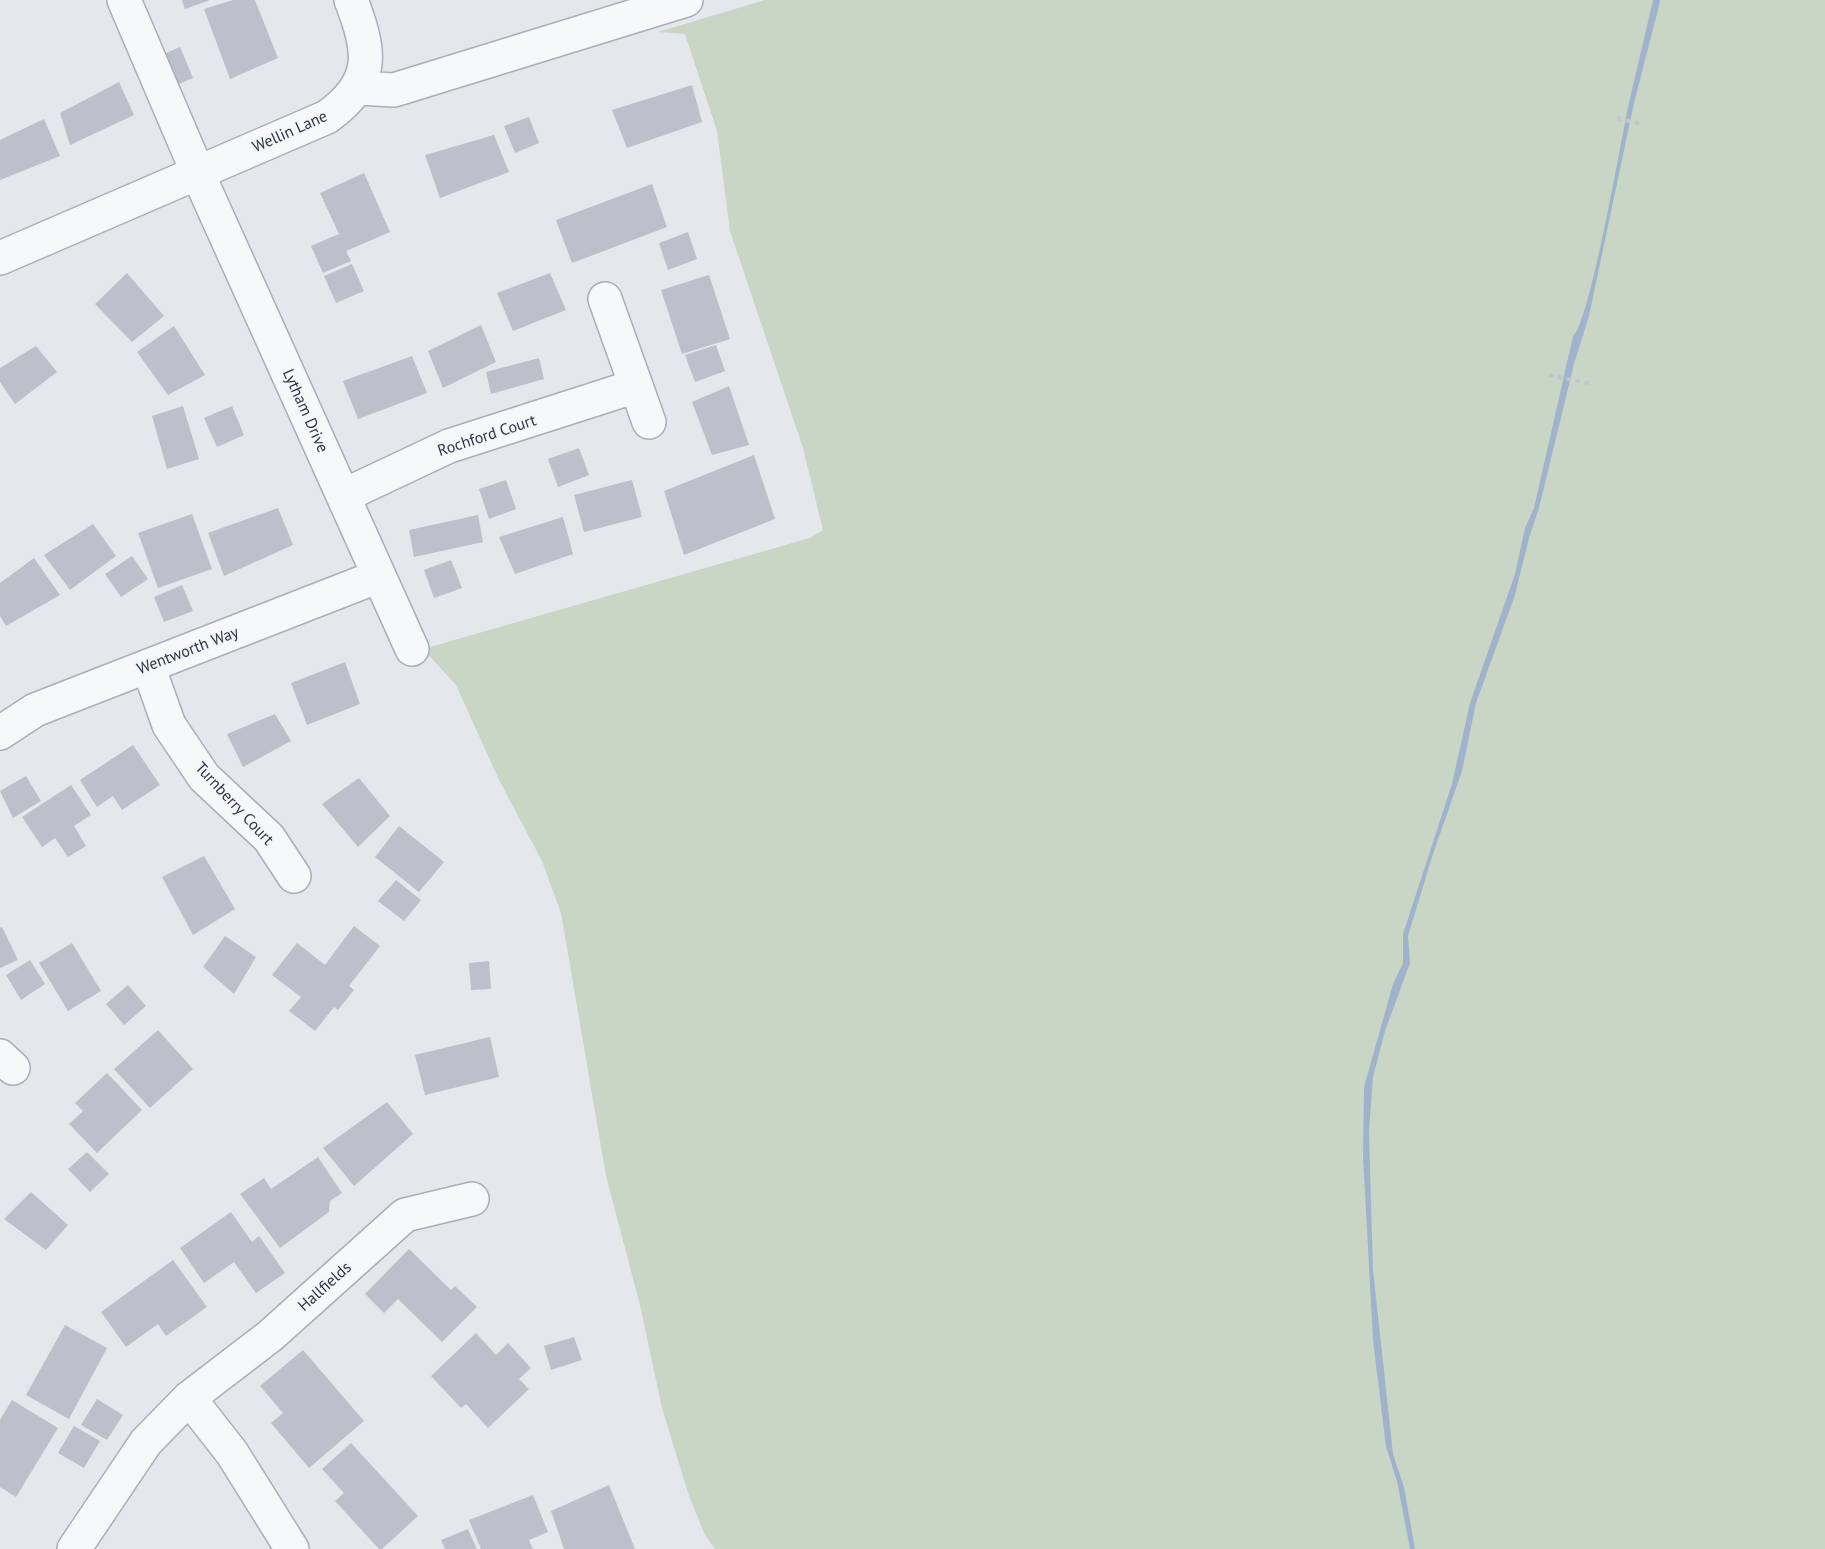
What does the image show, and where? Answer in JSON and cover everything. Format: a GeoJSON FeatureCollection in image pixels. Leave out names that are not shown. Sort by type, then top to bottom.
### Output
{"type":"FeatureCollection","features":[{"type":"Feature","properties":{"kind":"street","name":"Lytham Drive"},"geometry":{"type":"LineString","coordinates":[[124,0],[197,172],[412,649]]}},
{"type":"Feature","properties":{"kind":"street"},"geometry":{"type":"LineString","coordinates":[[351,0],[366,44],[366,65],[359,87],[394,90],[686,0]]}},
{"type":"Feature","properties":{"kind":"street","name":"Wellin Lane"},"geometry":{"type":"LineString","coordinates":[[0,258],[327,117],[346,103],[359,87]]}},
{"type":"Feature","properties":{"kind":"street"},"geometry":{"type":"LineString","coordinates":[[605,299],[649,422]]}},
{"type":"Feature","properties":{"kind":"street","name":"Rochford Court"},"geometry":{"type":"LineString","coordinates":[[343,496],[449,446],[636,386]]}},
{"type":"Feature","properties":{"kind":"street","name":"Wentworth Way"},"geometry":{"type":"LineString","coordinates":[[0,733],[35,710],[379,576]]}},
{"type":"Feature","properties":{"kind":"street","name":"Turnberry Court"},"geometry":{"type":"LineString","coordinates":[[148,666],[169,725],[204,777],[269,838],[294,876]]}},
{"type":"Feature","properties":{"kind":"street","name":"Hallfields"},"geometry":{"type":"LineString","coordinates":[[74,1549],[146,1442],[189,1398],[270,1336],[405,1215],[472,1199]]}},
{"type":"Feature","properties":{"kind":"street"},"geometry":{"type":"LineString","coordinates":[[189,1398],[232,1453],[292,1549]]}},
{"type":"Feature","properties":{"kind":"path"},"geometry":{"type":"LineString","coordinates":[[1617,118],[1642,124]]}},
{"type":"Feature","properties":{"kind":"path"},"geometry":{"type":"LineString","coordinates":[[1549,375],[1593,384]]}},
{"type":"Feature","properties":{"kind":"green space"},"geometry":{"type":"Polygon","coordinates":[[[765,0],[1825,0],[1825,1549],[715,1549],[705,1535],[689,1496],[662,1408],[640,1305],[606,1176],[561,913],[542,861],[499,780],[456,685],[423,649],[810,538],[823,530],[803,448],[730,231],[717,131],[685,34],[658,32],[765,0]]]}},
{"type":"Feature","properties":{"kind":"water"},"geometry":{"type":"Polygon","coordinates":[[[1653,0],[1660,0],[1659,6],[1634,103],[1589,316],[1574,364],[1515,595],[1476,703],[1462,771],[1408,936],[1410,963],[1385,1031],[1373,1077],[1369,1132],[1373,1270],[1393,1454],[1404,1487],[1415,1549],[1410,1549],[1397,1481],[1386,1447],[1373,1340],[1363,1156],[1364,1087],[1393,984],[1403,963],[1403,934],[1452,784],[1470,703],[1515,574],[1525,528],[1534,508],[1573,336],[1588,299],[1596,266],[1628,107],[1653,0]]]}},
{"type":"Feature","properties":{"kind":"building"},"geometry":{"type":"Polygon","coordinates":[[[182,0],[210,0],[185,9],[182,0]]]}},
{"type":"Feature","properties":{"kind":"building"},"geometry":{"type":"Polygon","coordinates":[[[233,0],[255,0],[278,58],[230,79],[204,9],[233,0]]]}},
{"type":"Feature","properties":{"kind":"building"},"geometry":{"type":"Polygon","coordinates":[[[180,47],[193,78],[170,88],[157,57],[180,47]]]}},
{"type":"Feature","properties":{"kind":"building"},"geometry":{"type":"Polygon","coordinates":[[[119,82],[134,115],[70,145],[60,113],[119,82]]]}},
{"type":"Feature","properties":{"kind":"building"},"geometry":{"type":"Polygon","coordinates":[[[692,85],[702,122],[627,148],[612,110],[692,85]]]}},
{"type":"Feature","properties":{"kind":"building"},"geometry":{"type":"Polygon","coordinates":[[[529,117],[539,143],[515,153],[504,126],[529,117]]]}},
{"type":"Feature","properties":{"kind":"building"},"geometry":{"type":"Polygon","coordinates":[[[44,119],[60,156],[0,180],[0,140],[44,119]]]}},
{"type":"Feature","properties":{"kind":"building"},"geometry":{"type":"Polygon","coordinates":[[[494,135],[509,172],[440,198],[425,155],[494,135]]]}},
{"type":"Feature","properties":{"kind":"building"},"geometry":{"type":"Polygon","coordinates":[[[364,173],[390,232],[346,251],[351,261],[323,273],[311,246],[339,234],[320,193],[364,173]]]}},
{"type":"Feature","properties":{"kind":"building"},"geometry":{"type":"Polygon","coordinates":[[[652,184],[667,227],[572,263],[556,220],[652,184]]]}},
{"type":"Feature","properties":{"kind":"building"},"geometry":{"type":"Polygon","coordinates":[[[688,232],[697,259],[668,270],[659,243],[688,232]]]}},
{"type":"Feature","properties":{"kind":"building"},"geometry":{"type":"Polygon","coordinates":[[[352,264],[364,291],[336,303],[324,276],[352,264]]]}},
{"type":"Feature","properties":{"kind":"building"},"geometry":{"type":"Polygon","coordinates":[[[127,273],[164,316],[132,342],[95,304],[127,273]]]}},
{"type":"Feature","properties":{"kind":"building"},"geometry":{"type":"Polygon","coordinates":[[[550,273],[566,310],[513,331],[497,293],[550,273]]]}},
{"type":"Feature","properties":{"kind":"building"},"geometry":{"type":"Polygon","coordinates":[[[709,275],[730,339],[682,354],[661,290],[709,275]]]}},
{"type":"Feature","properties":{"kind":"building"},"geometry":{"type":"Polygon","coordinates":[[[481,325],[496,362],[443,388],[428,351],[481,325]]]}},
{"type":"Feature","properties":{"kind":"building"},"geometry":{"type":"Polygon","coordinates":[[[174,326],[205,375],[168,395],[137,352],[174,326]]]}},
{"type":"Feature","properties":{"kind":"building"},"geometry":{"type":"Polygon","coordinates":[[[716,345],[725,371],[695,382],[685,355],[716,345]]]}},
{"type":"Feature","properties":{"kind":"building"},"geometry":{"type":"Polygon","coordinates":[[[36,346],[57,372],[15,404],[0,382],[0,368],[36,346]]]}},
{"type":"Feature","properties":{"kind":"building"},"geometry":{"type":"Polygon","coordinates":[[[412,356],[427,393],[358,419],[343,381],[412,356]]]}},
{"type":"Feature","properties":{"kind":"building"},"geometry":{"type":"Polygon","coordinates":[[[539,358],[544,379],[491,394],[486,372],[539,358]]]}},
{"type":"Feature","properties":{"kind":"building"},"geometry":{"type":"Polygon","coordinates":[[[729,386],[749,445],[712,455],[692,402],[729,386]]]}},
{"type":"Feature","properties":{"kind":"building"},"geometry":{"type":"Polygon","coordinates":[[[183,406],[199,459],[167,469],[152,416],[183,406]]]}},
{"type":"Feature","properties":{"kind":"building"},"geometry":{"type":"Polygon","coordinates":[[[232,406],[244,435],[217,447],[204,418],[232,406]]]}},
{"type":"Feature","properties":{"kind":"building"},"geometry":{"type":"Polygon","coordinates":[[[579,448],[589,475],[558,487],[548,459],[579,448]]]}},
{"type":"Feature","properties":{"kind":"building"},"geometry":{"type":"Polygon","coordinates":[[[754,455],[775,519],[684,555],[664,491],[754,455]]]}},
{"type":"Feature","properties":{"kind":"building"},"geometry":{"type":"Polygon","coordinates":[[[506,480],[516,509],[489,519],[479,489],[506,480]]]}},
{"type":"Feature","properties":{"kind":"building"},"geometry":{"type":"Polygon","coordinates":[[[632,480],[642,517],[584,532],[574,495],[632,480]]]}},
{"type":"Feature","properties":{"kind":"building"},"geometry":{"type":"Polygon","coordinates":[[[278,508],[293,545],[224,576],[208,533],[278,508]]]}},
{"type":"Feature","properties":{"kind":"building"},"geometry":{"type":"Polygon","coordinates":[[[192,514],[212,569],[158,588],[138,533],[192,514]]]}},
{"type":"Feature","properties":{"kind":"building"},"geometry":{"type":"Polygon","coordinates":[[[478,515],[483,542],[414,557],[409,530],[478,515]]]}},
{"type":"Feature","properties":{"kind":"building"},"geometry":{"type":"Polygon","coordinates":[[[563,517],[573,554],[515,574],[499,537],[563,517]]]}},
{"type":"Feature","properties":{"kind":"building"},"geometry":{"type":"Polygon","coordinates":[[[93,524],[116,556],[70,590],[44,555],[93,524]]]}},
{"type":"Feature","properties":{"kind":"building"},"geometry":{"type":"Polygon","coordinates":[[[132,556],[148,579],[121,597],[105,574],[132,556]]]}},
{"type":"Feature","properties":{"kind":"building"},"geometry":{"type":"Polygon","coordinates":[[[34,558],[60,595],[6,626],[0,616],[0,583],[34,558]]]}},
{"type":"Feature","properties":{"kind":"building"},"geometry":{"type":"Polygon","coordinates":[[[451,560],[462,588],[434,598],[424,570],[451,560]]]}},
{"type":"Feature","properties":{"kind":"building"},"geometry":{"type":"Polygon","coordinates":[[[182,585],[193,611],[164,622],[154,597],[182,585]]]}},
{"type":"Feature","properties":{"kind":"building"},"geometry":{"type":"Polygon","coordinates":[[[345,662],[360,704],[307,725],[291,683],[345,662]]]}},
{"type":"Feature","properties":{"kind":"building"},"geometry":{"type":"Polygon","coordinates":[[[275,714],[291,741],[243,767],[227,734],[275,714]]]}},
{"type":"Feature","properties":{"kind":"building"},"geometry":{"type":"Polygon","coordinates":[[[133,745],[160,785],[122,810],[113,796],[97,807],[80,780],[133,745]]]}},
{"type":"Feature","properties":{"kind":"building"},"geometry":{"type":"Polygon","coordinates":[[[26,776],[41,801],[13,818],[0,791],[26,776]]]}},
{"type":"Feature","properties":{"kind":"building"},"geometry":{"type":"Polygon","coordinates":[[[359,778],[390,816],[358,847],[322,804],[359,778]]]}},
{"type":"Feature","properties":{"kind":"building"},"geometry":{"type":"Polygon","coordinates":[[[71,785],[91,815],[74,826],[86,846],[68,857],[55,838],[42,847],[22,817],[71,785]]]}},
{"type":"Feature","properties":{"kind":"building"},"geometry":{"type":"Polygon","coordinates":[[[399,826],[444,862],[419,892],[375,857],[399,826]]]}},
{"type":"Feature","properties":{"kind":"building"},"geometry":{"type":"Polygon","coordinates":[[[204,856],[235,909],[193,935],[162,877],[204,856]]]}},
{"type":"Feature","properties":{"kind":"building"},"geometry":{"type":"Polygon","coordinates":[[[396,880],[421,900],[404,921],[378,901],[396,880]]]}},
{"type":"Feature","properties":{"kind":"building"},"geometry":{"type":"Polygon","coordinates":[[[354,926],[380,946],[349,986],[354,990],[338,1010],[334,1007],[315,1031],[289,1011],[301,997],[272,975],[297,943],[325,965],[354,926]]]}},
{"type":"Feature","properties":{"kind":"building"},"geometry":{"type":"Polygon","coordinates":[[[2,927],[18,960],[0,968],[0,928],[2,927]]]}},
{"type":"Feature","properties":{"kind":"building"},"geometry":{"type":"Polygon","coordinates":[[[225,936],[256,957],[234,994],[203,967],[225,936]]]}},
{"type":"Feature","properties":{"kind":"building"},"geometry":{"type":"Polygon","coordinates":[[[72,943],[101,991],[68,1011],[39,963],[72,943]]]}},
{"type":"Feature","properties":{"kind":"building"},"geometry":{"type":"Polygon","coordinates":[[[30,960],[45,984],[21,1000],[6,975],[30,960]]]}},
{"type":"Feature","properties":{"kind":"building"},"geometry":{"type":"Polygon","coordinates":[[[489,961],[491,989],[471,990],[469,963],[489,961]]]}},
{"type":"Feature","properties":{"kind":"building"},"geometry":{"type":"Polygon","coordinates":[[[128,985],[146,1006],[124,1025],[106,1004],[128,985]]]}},
{"type":"Feature","properties":{"kind":"building"},"geometry":{"type":"Polygon","coordinates":[[[158,1030],[193,1069],[150,1108],[114,1069],[158,1030]]]}},
{"type":"Feature","properties":{"kind":"building"},"geometry":{"type":"Polygon","coordinates":[[[490,1037],[499,1077],[425,1095],[415,1055],[490,1037]]]}},
{"type":"Feature","properties":{"kind":"building"},"geometry":{"type":"Polygon","coordinates":[[[107,1073],[142,1110],[97,1153],[69,1124],[83,1111],[75,1103],[107,1073]]]}},
{"type":"Feature","properties":{"kind":"building"},"geometry":{"type":"Polygon","coordinates":[[[387,1102],[413,1134],[354,1186],[323,1148],[387,1102]]]}},
{"type":"Feature","properties":{"kind":"building"},"geometry":{"type":"Polygon","coordinates":[[[87,1152],[109,1174],[90,1192],[68,1169],[87,1152]]]}},
{"type":"Feature","properties":{"kind":"building"},"geometry":{"type":"Polygon","coordinates":[[[318,1157],[342,1193],[330,1201],[329,1212],[280,1248],[240,1194],[264,1178],[271,1189],[318,1157]]]}},
{"type":"Feature","properties":{"kind":"building"},"geometry":{"type":"Polygon","coordinates":[[[31,1192],[68,1225],[46,1250],[4,1219],[31,1192]]]}},
{"type":"Feature","properties":{"kind":"building"},"geometry":{"type":"Polygon","coordinates":[[[231,1212],[252,1242],[259,1236],[285,1273],[256,1293],[234,1262],[204,1283],[180,1248],[231,1212]]]}},
{"type":"Feature","properties":{"kind":"building"},"geometry":{"type":"Polygon","coordinates":[[[409,1249],[451,1290],[455,1286],[477,1307],[442,1342],[398,1299],[384,1313],[365,1294],[409,1249]]]}},
{"type":"Feature","properties":{"kind":"building"},"geometry":{"type":"Polygon","coordinates":[[[173,1260],[207,1307],[166,1336],[158,1324],[126,1347],[101,1312],[173,1260]]]}},
{"type":"Feature","properties":{"kind":"building"},"geometry":{"type":"Polygon","coordinates":[[[65,1325],[107,1348],[69,1419],[26,1395],[65,1325]]]}},
{"type":"Feature","properties":{"kind":"building"},"geometry":{"type":"Polygon","coordinates":[[[476,1333],[496,1355],[508,1343],[531,1368],[519,1379],[529,1389],[488,1428],[466,1404],[461,1408],[431,1376],[476,1333]]]}},
{"type":"Feature","properties":{"kind":"building"},"geometry":{"type":"Polygon","coordinates":[[[574,1337],[582,1360],[551,1370],[544,1346],[574,1337]]]}},
{"type":"Feature","properties":{"kind":"building"},"geometry":{"type":"Polygon","coordinates":[[[303,1350],[364,1421],[309,1468],[271,1423],[283,1413],[260,1386],[303,1350]]]}},
{"type":"Feature","properties":{"kind":"building"},"geometry":{"type":"Polygon","coordinates":[[[97,1399],[123,1415],[107,1440],[81,1425],[97,1399]]]}},
{"type":"Feature","properties":{"kind":"building"},"geometry":{"type":"Polygon","coordinates":[[[12,1400],[58,1428],[16,1497],[0,1487],[0,1420],[12,1400]]]}},
{"type":"Feature","properties":{"kind":"building"},"geometry":{"type":"Polygon","coordinates":[[[74,1426],[100,1441],[84,1468],[58,1453],[74,1426]]]}},
{"type":"Feature","properties":{"kind":"building"},"geometry":{"type":"Polygon","coordinates":[[[351,1443],[418,1516],[382,1549],[379,1549],[335,1501],[344,1493],[322,1469],[351,1443]]]}},
{"type":"Feature","properties":{"kind":"building"},"geometry":{"type":"Polygon","coordinates":[[[609,1485],[635,1549],[564,1549],[551,1511],[609,1485]]]}},
{"type":"Feature","properties":{"kind":"building"},"geometry":{"type":"Polygon","coordinates":[[[533,1495],[548,1532],[529,1540],[533,1549],[481,1549],[469,1520],[533,1495]]]}},
{"type":"Feature","properties":{"kind":"building"},"geometry":{"type":"Polygon","coordinates":[[[468,1529],[477,1549],[445,1549],[441,1540],[468,1529]]]}}]}
